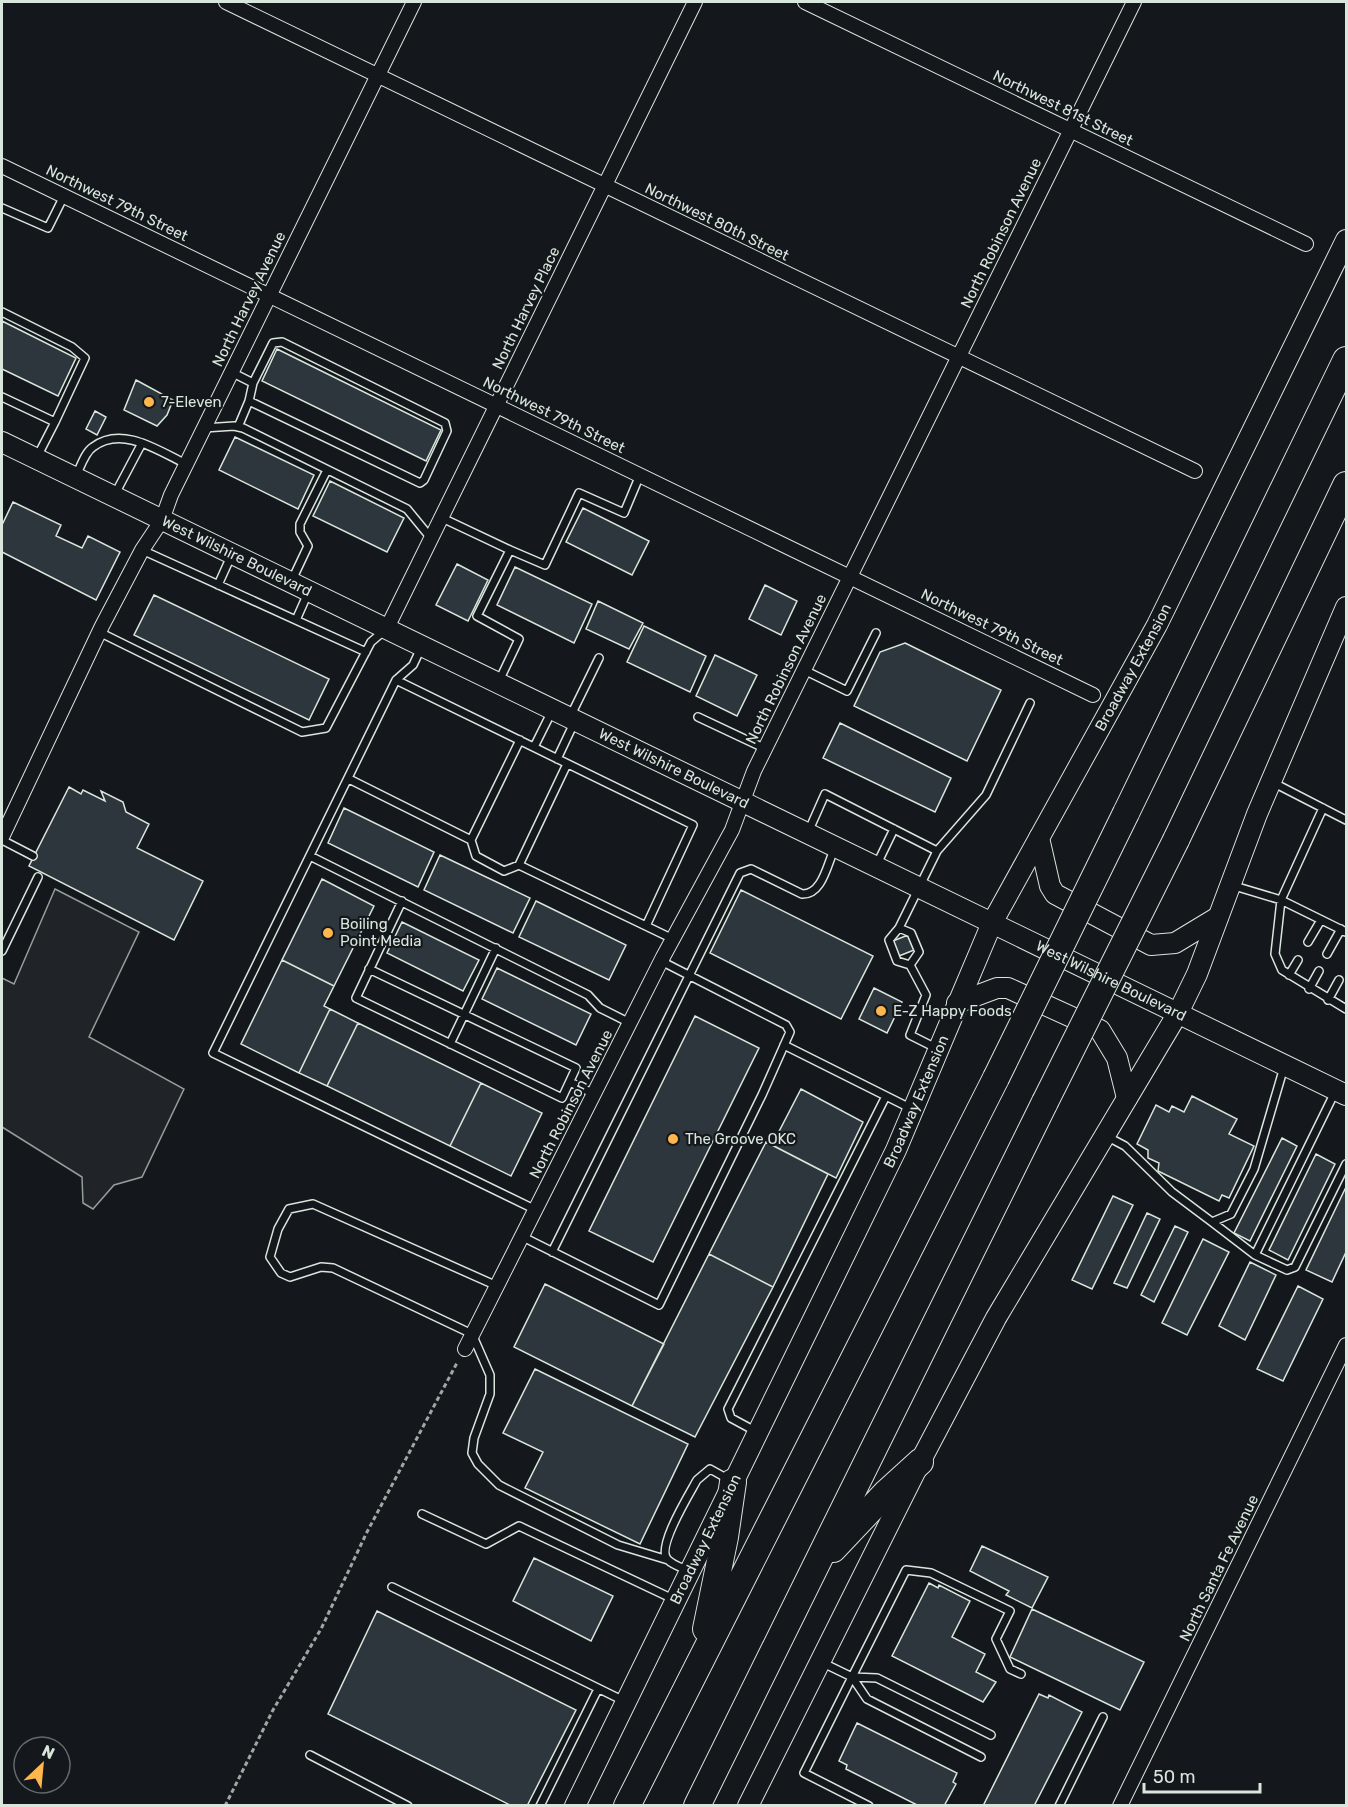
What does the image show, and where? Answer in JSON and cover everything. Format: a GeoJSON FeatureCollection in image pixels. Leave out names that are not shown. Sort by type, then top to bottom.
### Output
{"type":"FeatureCollection","features":[{"type":"Feature","properties":{"kind":"highway"},"geometry":{"type":"LineString","coordinates":[[627,1806],[996,1078],[1347,360]]}},
{"type":"Feature","properties":{"kind":"highway"},"geometry":{"type":"LineString","coordinates":[[697,1806],[1176,840],[1347,485]]}},
{"type":"Feature","properties":{"kind":"highway"},"geometry":{"type":"LineString","coordinates":[[815,1569],[886,1492],[920,1462]]}},
{"type":"Feature","properties":{"kind":"highway"},"geometry":{"type":"LineString","coordinates":[[700,1660],[725,1537],[733,1482]]}},
{"type":"Feature","properties":{"kind":"main road","name":"Broadway Extension"},"geometry":{"type":"LineString","coordinates":[[575,1806],[896,1150],[992,922],[1157,625],[1347,240]]}},
{"type":"Feature","properties":{"kind":"main road","name":"West Wilshire Boulevard"},"geometry":{"type":"LineString","coordinates":[[2,442],[1341,1092]]}},
{"type":"Feature","properties":{"kind":"main road"},"geometry":{"type":"LineString","coordinates":[[748,1806],[920,1462],[996,1318],[1178,1013],[1197,974],[1271,782],[1347,607]]}},
{"type":"Feature","properties":{"kind":"main road"},"geometry":{"type":"LineString","coordinates":[[1039,838],[1050,886],[1055,894],[1151,945],[1175,943],[1218,917]]}},
{"type":"Feature","properties":{"kind":"main road"},"geometry":{"type":"LineString","coordinates":[[957,1003],[997,988],[1008,988],[1100,1030],[1118,1058],[1126,1098]]}},
{"type":"Feature","properties":{"kind":"street","name":"Northwest 80th Street"},"geometry":{"type":"LineString","coordinates":[[226,2],[1195,471]]}},
{"type":"Feature","properties":{"kind":"street","name":"North Harvey Avenue"},"geometry":{"type":"LineString","coordinates":[[2,838],[99,632],[142,550],[162,520],[186,464],[414,2]]}},
{"type":"Feature","properties":{"kind":"street","name":"North Harvey Place"},"geometry":{"type":"LineString","coordinates":[[387,628],[695,2]]}},
{"type":"Feature","properties":{"kind":"street","name":"Northwest 81st Street"},"geometry":{"type":"LineString","coordinates":[[806,2],[1306,244]]}},
{"type":"Feature","properties":{"kind":"street","name":"North Robinson Avenue"},"geometry":{"type":"LineString","coordinates":[[465,1349],[661,961],[727,840],[766,749],[804,670],[1134,2]]}},
{"type":"Feature","properties":{"kind":"street","name":"Northwest 79th Street"},"geometry":{"type":"LineString","coordinates":[[2,166],[1093,694]]}},
{"type":"Feature","properties":{"kind":"street","name":"North Santa Fe Avenue"},"geometry":{"type":"LineString","coordinates":[[1120,1806],[1347,1345]]}},
{"type":"Feature","properties":{"kind":"lane"},"geometry":{"type":"LineString","coordinates":[[2,208],[48,228],[64,196]]}},
{"type":"Feature","properties":{"kind":"lane"},"geometry":{"type":"LineString","coordinates":[[2,312],[72,347],[85,358],[36,459]]}},
{"type":"Feature","properties":{"kind":"lane"},"geometry":{"type":"LineString","coordinates":[[238,427],[249,401],[253,383],[273,343],[282,342],[445,423],[447,430],[424,480],[420,483],[249,401]]}},
{"type":"Feature","properties":{"kind":"lane"},"geometry":{"type":"LineString","coordinates":[[231,372],[253,383]]}},
{"type":"Feature","properties":{"kind":"lane"},"geometry":{"type":"LineString","coordinates":[[2,397],[55,422]]}},
{"type":"Feature","properties":{"kind":"lane"},"geometry":{"type":"LineString","coordinates":[[204,428],[238,427],[407,509],[430,537]]}},
{"type":"Feature","properties":{"kind":"lane"},"geometry":{"type":"LineString","coordinates":[[75,478],[92,447],[107,441],[130,438],[186,464]]}},
{"type":"Feature","properties":{"kind":"lane"},"geometry":{"type":"LineString","coordinates":[[114,497],[142,443]]}},
{"type":"Feature","properties":{"kind":"lane"},"geometry":{"type":"LineString","coordinates":[[290,582],[308,546],[300,532],[300,524],[327,470]]}},
{"type":"Feature","properties":{"kind":"lane"},"geometry":{"type":"LineString","coordinates":[[440,517],[545,565],[579,493],[624,513],[640,475]]}},
{"type":"Feature","properties":{"kind":"lane"},"geometry":{"type":"LineString","coordinates":[[142,550],[366,652]]}},
{"type":"Feature","properties":{"kind":"lane"},"geometry":{"type":"LineString","coordinates":[[498,682],[519,639],[477,616],[510,550]]}},
{"type":"Feature","properties":{"kind":"lane"},"geometry":{"type":"LineString","coordinates":[[218,585],[232,554]]}},
{"type":"Feature","properties":{"kind":"lane"},"geometry":{"type":"LineString","coordinates":[[296,620],[309,591]]}},
{"type":"Feature","properties":{"kind":"lane"},"geometry":{"type":"LineString","coordinates":[[99,632],[302,732],[326,728],[371,642],[387,628]]}},
{"type":"Feature","properties":{"kind":"lane"},"geometry":{"type":"LineString","coordinates":[[804,670],[847,691],[876,633]]}},
{"type":"Feature","properties":{"kind":"lane"},"geometry":{"type":"LineString","coordinates":[[422,645],[412,665],[396,680],[312,857],[213,1053],[536,1210]]}},
{"type":"Feature","properties":{"kind":"lane"},"geometry":{"type":"LineString","coordinates":[[534,747],[566,715],[599,658]]}},
{"type":"Feature","properties":{"kind":"lane"},"geometry":{"type":"LineString","coordinates":[[396,680],[693,825],[646,926]]}},
{"type":"Feature","properties":{"kind":"lane"},"geometry":{"type":"LineString","coordinates":[[938,1049],[910,1035],[926,995],[910,964],[897,961],[889,940],[899,928],[937,851],[987,795],[1030,703]]}},
{"type":"Feature","properties":{"kind":"lane"},"geometry":{"type":"LineString","coordinates":[[557,759],[566,715]]}},
{"type":"Feature","properties":{"kind":"lane"},"geometry":{"type":"LineString","coordinates":[[698,717],[766,749]]}},
{"type":"Feature","properties":{"kind":"lane"},"geometry":{"type":"LineString","coordinates":[[520,740],[471,840],[476,856],[504,871],[519,865],[567,764]]}},
{"type":"Feature","properties":{"kind":"lane"},"geometry":{"type":"LineString","coordinates":[[349,779],[471,840]]}},
{"type":"Feature","properties":{"kind":"lane"},"geometry":{"type":"LineString","coordinates":[[1271,782],[1347,820]]}},
{"type":"Feature","properties":{"kind":"lane"},"geometry":{"type":"LineString","coordinates":[[808,833],[825,794],[937,851]]}},
{"type":"Feature","properties":{"kind":"lane"},"geometry":{"type":"LineString","coordinates":[[1323,808],[1281,900],[1275,954],[1282,970],[1309,989],[1346,1009]]}},
{"type":"Feature","properties":{"kind":"lane"},"geometry":{"type":"LineString","coordinates":[[876,866],[894,829]]}},
{"type":"Feature","properties":{"kind":"lane"},"geometry":{"type":"LineString","coordinates":[[2,838],[33,856]]}},
{"type":"Feature","properties":{"kind":"lane"},"geometry":{"type":"LineString","coordinates":[[552,1251],[740,873],[751,870],[802,894],[810,893],[817,888],[836,846]]}},
{"type":"Feature","properties":{"kind":"lane"},"geometry":{"type":"LineString","coordinates":[[312,857],[588,995],[600,1008],[630,1023]]}},
{"type":"Feature","properties":{"kind":"lane"},"geometry":{"type":"LineString","coordinates":[[519,865],[673,939]]}},
{"type":"Feature","properties":{"kind":"lane"},"geometry":{"type":"LineString","coordinates":[[2,951],[38,877]]}},
{"type":"Feature","properties":{"kind":"lane"},"geometry":{"type":"LineString","coordinates":[[1230,885],[1281,900],[1344,931],[1327,954]]}},
{"type":"Feature","properties":{"kind":"lane"},"geometry":{"type":"LineString","coordinates":[[369,969],[576,1068],[562,1098],[356,998],[369,969],[402,901]]}},
{"type":"Feature","properties":{"kind":"lane"},"geometry":{"type":"LineString","coordinates":[[1308,942],[1321,920]]}},
{"type":"Feature","properties":{"kind":"lane"},"geometry":{"type":"LineString","coordinates":[[899,928],[911,933],[919,952],[910,964]]}},
{"type":"Feature","properties":{"kind":"lane"},"geometry":{"type":"LineString","coordinates":[[450,1044],[496,948]]}},
{"type":"Feature","properties":{"kind":"lane"},"geometry":{"type":"LineString","coordinates":[[1289,975],[1298,960]]}},
{"type":"Feature","properties":{"kind":"lane"},"geometry":{"type":"LineString","coordinates":[[522,1237],[658,1305],[762,1095],[790,1032],[786,1025],[661,961]]}},
{"type":"Feature","properties":{"kind":"lane"},"geometry":{"type":"LineString","coordinates":[[1309,989],[1319,971]]}},
{"type":"Feature","properties":{"kind":"lane"},"geometry":{"type":"LineString","coordinates":[[1328,1000],[1339,980]]}},
{"type":"Feature","properties":{"kind":"lane"},"geometry":{"type":"LineString","coordinates":[[784,1045],[913,1109]]}},
{"type":"Feature","properties":{"kind":"lane"},"geometry":{"type":"LineString","coordinates":[[1212,1222],[1231,1214],[1254,1169],[1284,1065]]}},
{"type":"Feature","properties":{"kind":"lane"},"geometry":{"type":"LineString","coordinates":[[570,1082],[595,1094]]}},
{"type":"Feature","properties":{"kind":"lane"},"geometry":{"type":"LineString","coordinates":[[1255,1255],[1341,1092]]}},
{"type":"Feature","properties":{"kind":"lane"},"geometry":{"type":"LineString","coordinates":[[758,1432],[731,1418],[728,1409],[886,1096]]}},
{"type":"Feature","properties":{"kind":"lane"},"geometry":{"type":"LineString","coordinates":[[1104,1135],[1125,1146],[1172,1192],[1255,1255],[1287,1270],[1295,1267],[1347,1164]]}},
{"type":"Feature","properties":{"kind":"lane"},"geometry":{"type":"LineString","coordinates":[[497,1286],[313,1204],[289,1209],[278,1229],[270,1257],[281,1273],[290,1277],[321,1267],[333,1268],[472,1334],[490,1375],[490,1394],[474,1438],[472,1453],[478,1464],[499,1485],[618,1545],[668,1560],[689,1571]]}},
{"type":"Feature","properties":{"kind":"lane"},"geometry":{"type":"LineString","coordinates":[[668,1560],[665,1555],[666,1539],[697,1480],[710,1469],[733,1482]]}},
{"type":"Feature","properties":{"kind":"lane"},"geometry":{"type":"LineString","coordinates":[[422,1514],[486,1544],[519,1526],[675,1600]]}},
{"type":"Feature","properties":{"kind":"lane"},"geometry":{"type":"LineString","coordinates":[[869,1806],[804,1773],[906,1569],[931,1572],[1010,1611],[996,1639],[1010,1669],[1021,1674]]}},
{"type":"Feature","properties":{"kind":"lane"},"geometry":{"type":"LineString","coordinates":[[392,1587],[626,1702]]}},
{"type":"Feature","properties":{"kind":"lane"},"geometry":{"type":"LineString","coordinates":[[821,1662],[852,1677],[877,1678],[991,1735]]}},
{"type":"Feature","properties":{"kind":"lane"},"geometry":{"type":"LineString","coordinates":[[852,1677],[867,1699],[981,1757]]}},
{"type":"Feature","properties":{"kind":"lane"},"geometry":{"type":"LineString","coordinates":[[540,1806],[598,1689]]}},
{"type":"Feature","properties":{"kind":"lane"},"geometry":{"type":"LineString","coordinates":[[1059,1806],[1103,1717]]}},
{"type":"Feature","properties":{"kind":"lane"},"geometry":{"type":"LineString","coordinates":[[310,1755],[408,1806]]}},
{"type":"Feature","properties":{"kind":"path"},"geometry":{"type":"LineString","coordinates":[[225,1806],[273,1710],[321,1629],[367,1532],[465,1349]]}},
{"type":"Feature","properties":{"kind":"shaded area"},"geometry":{"type":"Polygon","coordinates":[[[55,889],[139,932],[89,1037],[184,1089],[142,1177],[114,1185],[93,1209],[83,1203],[82,1177],[2,1127],[2,978],[14,984],[55,889]]]}},
{"type":"Feature","properties":{"kind":"building"},"geometry":{"type":"Polygon","coordinates":[[[2,321],[76,358],[58,396],[2,369],[2,321]]]}},
{"type":"Feature","properties":{"kind":"building"},"geometry":{"type":"Polygon","coordinates":[[[277,349],[441,430],[426,461],[262,381],[277,349]]]}},
{"type":"Feature","properties":{"kind":"building","name":"7-Eleven"},"geometry":{"type":"Polygon","coordinates":[[[136,380],[173,400],[167,415],[157,426],[124,410],[136,380]]]}},
{"type":"Feature","properties":{"kind":"building"},"geometry":{"type":"Polygon","coordinates":[[[95,411],[106,417],[97,435],[86,429],[95,411]]]}},
{"type":"Feature","properties":{"kind":"building"},"geometry":{"type":"Polygon","coordinates":[[[235,437],[314,475],[298,509],[219,470],[235,437]]]}},
{"type":"Feature","properties":{"kind":"building"},"geometry":{"type":"Polygon","coordinates":[[[330,481],[404,518],[387,552],[313,516],[330,481]]]}},
{"type":"Feature","properties":{"kind":"building"},"geometry":{"type":"Polygon","coordinates":[[[13,502],[61,525],[56,536],[82,548],[88,536],[120,552],[96,600],[2,552],[2,525],[13,502]]]}},
{"type":"Feature","properties":{"kind":"building"},"geometry":{"type":"Polygon","coordinates":[[[583,508],[649,541],[632,575],[566,542],[583,508]]]}},
{"type":"Feature","properties":{"kind":"building"},"geometry":{"type":"Polygon","coordinates":[[[457,564],[488,580],[468,621],[436,605],[457,564]]]}},
{"type":"Feature","properties":{"kind":"building"},"geometry":{"type":"Polygon","coordinates":[[[515,567],[592,604],[574,643],[497,605],[515,567]]]}},
{"type":"Feature","properties":{"kind":"building"},"geometry":{"type":"Polygon","coordinates":[[[765,585],[797,601],[781,635],[749,619],[765,585]]]}},
{"type":"Feature","properties":{"kind":"building"},"geometry":{"type":"Polygon","coordinates":[[[154,595],[329,679],[309,720],[134,635],[154,595]]]}},
{"type":"Feature","properties":{"kind":"building"},"geometry":{"type":"Polygon","coordinates":[[[598,601],[643,623],[629,649],[586,629],[598,601]]]}},
{"type":"Feature","properties":{"kind":"building"},"geometry":{"type":"Polygon","coordinates":[[[644,626],[706,656],[690,692],[627,662],[644,626]]]}},
{"type":"Feature","properties":{"kind":"building"},"geometry":{"type":"Polygon","coordinates":[[[905,643],[1001,690],[967,761],[854,706],[880,652],[905,643]]]}},
{"type":"Feature","properties":{"kind":"building"},"geometry":{"type":"Polygon","coordinates":[[[715,655],[757,675],[737,716],[696,696],[715,655]]]}},
{"type":"Feature","properties":{"kind":"building"},"geometry":{"type":"Polygon","coordinates":[[[840,723],[951,778],[935,812],[823,758],[840,723]]]}},
{"type":"Feature","properties":{"kind":"building"},"geometry":{"type":"Polygon","coordinates":[[[69,787],[81,794],[83,790],[105,801],[101,791],[123,802],[126,812],[149,824],[137,848],[203,881],[174,940],[29,866],[69,787]]]}},
{"type":"Feature","properties":{"kind":"building"},"geometry":{"type":"Polygon","coordinates":[[[344,808],[434,852],[418,887],[328,843],[344,808]]]}},
{"type":"Feature","properties":{"kind":"building"},"geometry":{"type":"Polygon","coordinates":[[[440,855],[530,898],[513,933],[424,890],[440,855]]]}},
{"type":"Feature","properties":{"kind":"building","name":"Boiling Point Media"},"geometry":{"type":"Polygon","coordinates":[[[322,879],[374,906],[334,986],[282,960],[322,879]]]}},
{"type":"Feature","properties":{"kind":"building"},"geometry":{"type":"Polygon","coordinates":[[[741,890],[873,956],[841,1019],[710,953],[741,890]]]}},
{"type":"Feature","properties":{"kind":"building"},"geometry":{"type":"Polygon","coordinates":[[[536,901],[626,945],[609,980],[519,937],[536,901]]]}},
{"type":"Feature","properties":{"kind":"building"},"geometry":{"type":"Polygon","coordinates":[[[402,922],[479,960],[463,991],[387,953],[402,922]]]}},
{"type":"Feature","properties":{"kind":"building"},"geometry":{"type":"Polygon","coordinates":[[[908,935],[914,950],[899,956],[893,941],[908,935]]]}},
{"type":"Feature","properties":{"kind":"building"},"geometry":{"type":"Polygon","coordinates":[[[282,960],[334,986],[324,1006],[330,1009],[299,1073],[241,1044],[282,960]]]}},
{"type":"Feature","properties":{"kind":"building"},"geometry":{"type":"Polygon","coordinates":[[[497,968],[591,1014],[576,1045],[482,999],[497,968]]]}},
{"type":"Feature","properties":{"kind":"building","name":"E-Z Happy Foods"},"geometry":{"type":"Polygon","coordinates":[[[874,988],[902,1002],[887,1033],[859,1019],[874,988]]]}},
{"type":"Feature","properties":{"kind":"building"},"geometry":{"type":"Polygon","coordinates":[[[330,1009],[358,1023],[327,1086],[299,1073],[330,1009]]]}},
{"type":"Feature","properties":{"kind":"building"},"geometry":{"type":"Polygon","coordinates":[[[695,1016],[759,1048],[653,1262],[589,1231],[695,1016]]]}},
{"type":"Feature","properties":{"kind":"building"},"geometry":{"type":"Polygon","coordinates":[[[358,1023],[481,1083],[450,1146],[327,1086],[358,1023]]]}},
{"type":"Feature","properties":{"kind":"building"},"geometry":{"type":"Polygon","coordinates":[[[481,1083],[542,1113],[511,1176],[450,1146],[481,1083]]]}},
{"type":"Feature","properties":{"kind":"building"},"geometry":{"type":"Polygon","coordinates":[[[801,1089],[863,1122],[836,1178],[772,1145],[801,1089]]]}},
{"type":"Feature","properties":{"kind":"building"},"geometry":{"type":"Polygon","coordinates":[[[1192,1096],[1237,1119],[1229,1134],[1254,1146],[1229,1198],[1222,1195],[1219,1201],[1158,1171],[1159,1163],[1148,1158],[1148,1150],[1137,1144],[1156,1105],[1169,1112],[1172,1106],[1184,1112],[1192,1096]]]}},
{"type":"Feature","properties":{"kind":"building"},"geometry":{"type":"Polygon","coordinates":[[[1282,1138],[1297,1146],[1250,1241],[1234,1233],[1282,1138]]]}},
{"type":"Feature","properties":{"kind":"building"},"geometry":{"type":"Polygon","coordinates":[[[766,1142],[828,1174],[773,1287],[709,1254],[766,1142]]]}},
{"type":"Feature","properties":{"kind":"building"},"geometry":{"type":"Polygon","coordinates":[[[1316,1154],[1335,1164],[1288,1260],[1269,1250],[1316,1154]]]}},
{"type":"Feature","properties":{"kind":"building"},"geometry":{"type":"Polygon","coordinates":[[[1346,1187],[1346,1252],[1332,1282],[1306,1270],[1346,1187]]]}},
{"type":"Feature","properties":{"kind":"building"},"geometry":{"type":"Polygon","coordinates":[[[1113,1196],[1133,1205],[1092,1289],[1072,1280],[1113,1196]]]}},
{"type":"Feature","properties":{"kind":"building"},"geometry":{"type":"Polygon","coordinates":[[[1147,1213],[1160,1219],[1127,1288],[1114,1283],[1147,1213]]]}},
{"type":"Feature","properties":{"kind":"building"},"geometry":{"type":"Polygon","coordinates":[[[1175,1226],[1188,1232],[1154,1302],[1141,1295],[1175,1226]]]}},
{"type":"Feature","properties":{"kind":"building"},"geometry":{"type":"Polygon","coordinates":[[[1203,1239],[1229,1252],[1187,1335],[1162,1323],[1203,1239]]]}},
{"type":"Feature","properties":{"kind":"building"},"geometry":{"type":"Polygon","coordinates":[[[709,1254],[773,1287],[695,1437],[632,1406],[709,1254]]]}},
{"type":"Feature","properties":{"kind":"building"},"geometry":{"type":"Polygon","coordinates":[[[1250,1262],[1276,1275],[1245,1340],[1219,1326],[1250,1262]]]}},
{"type":"Feature","properties":{"kind":"building"},"geometry":{"type":"Polygon","coordinates":[[[545,1284],[664,1344],[632,1406],[514,1347],[545,1284]]]}},
{"type":"Feature","properties":{"kind":"building"},"geometry":{"type":"Polygon","coordinates":[[[1298,1286],[1323,1299],[1283,1381],[1257,1369],[1298,1286]]]}},
{"type":"Feature","properties":{"kind":"building"},"geometry":{"type":"Polygon","coordinates":[[[535,1369],[688,1444],[640,1544],[525,1488],[543,1452],[503,1433],[535,1369]]]}},
{"type":"Feature","properties":{"kind":"building"},"geometry":{"type":"Polygon","coordinates":[[[982,1546],[1048,1577],[1032,1608],[1006,1595],[1009,1591],[970,1571],[982,1546]]]}},
{"type":"Feature","properties":{"kind":"building"},"geometry":{"type":"Polygon","coordinates":[[[534,1558],[613,1596],[591,1641],[513,1601],[534,1558]]]}},
{"type":"Feature","properties":{"kind":"building"},"geometry":{"type":"Polygon","coordinates":[[[929,1583],[938,1588],[939,1585],[970,1601],[952,1637],[985,1654],[976,1672],[996,1682],[983,1702],[892,1656],[929,1583]]]}},
{"type":"Feature","properties":{"kind":"building"},"geometry":{"type":"Polygon","coordinates":[[[1032,1609],[1144,1662],[1120,1710],[1010,1657],[1032,1609]]]}},
{"type":"Feature","properties":{"kind":"building"},"geometry":{"type":"Polygon","coordinates":[[[377,1611],[576,1710],[527,1806],[512,1806],[328,1714],[377,1611]]]}},
{"type":"Feature","properties":{"kind":"building"},"geometry":{"type":"Polygon","coordinates":[[[1039,1694],[1048,1698],[1049,1695],[1082,1712],[1034,1806],[983,1806],[1039,1694]]]}},
{"type":"Feature","properties":{"kind":"building"},"geometry":{"type":"Polygon","coordinates":[[[857,1723],[957,1773],[953,1782],[956,1784],[944,1806],[919,1806],[846,1769],[847,1765],[839,1761],[857,1723]]]}},
{"type":"Feature","properties":{"kind":"place","name":"7-Eleven"},"geometry":{"type":"Point","coordinates":[149,402]}},
{"type":"Feature","properties":{"kind":"place","name":"Boiling Point Media"},"geometry":{"type":"Point","coordinates":[328,933]}},
{"type":"Feature","properties":{"kind":"place","name":"E-Z Happy Foods"},"geometry":{"type":"Point","coordinates":[881,1011]}},
{"type":"Feature","properties":{"kind":"place","name":"The Groove OKC"},"geometry":{"type":"Point","coordinates":[673,1139]}}]}
